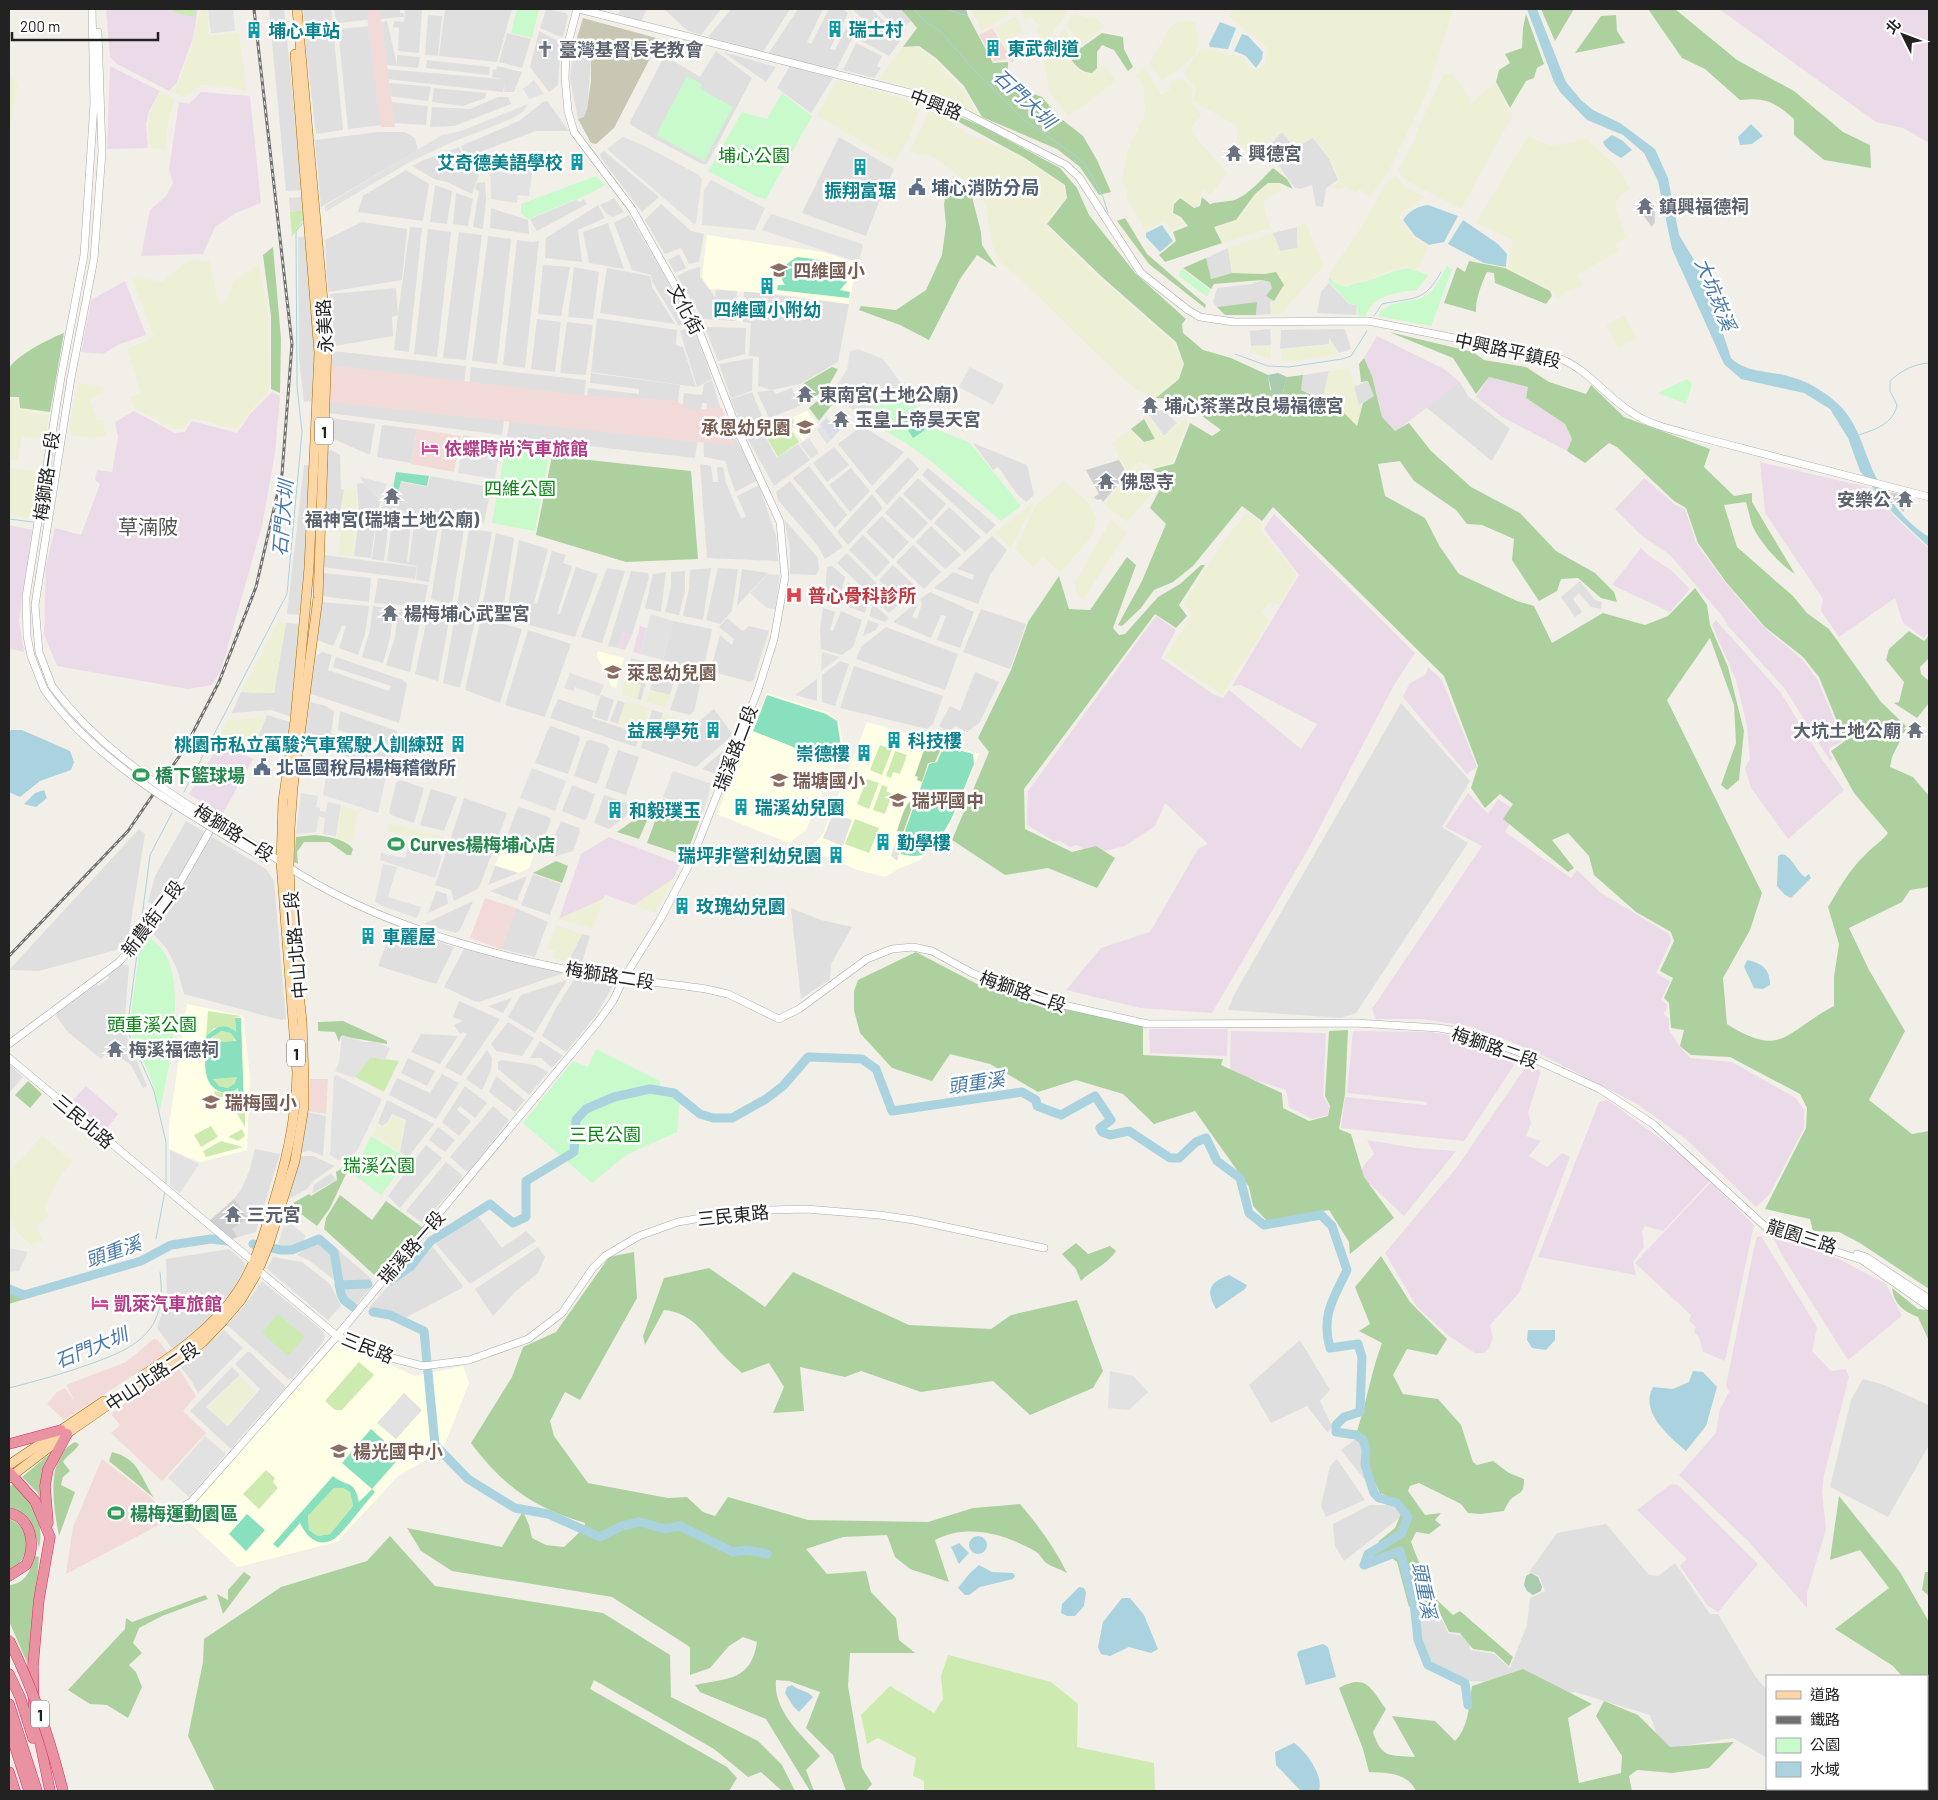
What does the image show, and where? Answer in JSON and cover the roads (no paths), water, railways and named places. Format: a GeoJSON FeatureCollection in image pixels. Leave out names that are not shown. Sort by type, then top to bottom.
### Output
{"type":"FeatureCollection","features":[{"type":"Feature","properties":{"kind":"highway"},"geometry":{"type":"LineString","coordinates":[[9,1444],[64,1432]]}},
{"type":"Feature","properties":{"kind":"highway"},"geometry":{"type":"LineString","coordinates":[[49,1791],[34,1713],[33,1666],[39,1599],[50,1537],[45,1486],[48,1469],[64,1432]]}},
{"type":"Feature","properties":{"kind":"highway"},"geometry":{"type":"LineString","coordinates":[[10,1475],[34,1501],[50,1537]]}},
{"type":"Feature","properties":{"kind":"highway"},"geometry":{"type":"LineString","coordinates":[[9,1513],[20,1517],[29,1530],[32,1542],[26,1565],[9,1576]]}},
{"type":"Feature","properties":{"kind":"highway","name":"1"},"geometry":{"type":"LineString","coordinates":[[9,1640],[27,1676],[42,1718],[63,1791]]}},
{"type":"Feature","properties":{"kind":"highway","name":"1"},"geometry":{"type":"LineString","coordinates":[[9,1674],[20,1697],[49,1791]]}},
{"type":"Feature","properties":{"kind":"highway","name":"1"},"geometry":{"type":"LineString","coordinates":[[9,1704],[37,1791]]}},
{"type":"Feature","properties":{"kind":"highway"},"geometry":{"type":"LineString","coordinates":[[9,1728],[29,1791]]}},
{"type":"Feature","properties":{"kind":"highway"},"geometry":{"type":"LineString","coordinates":[[9,1772],[15,1791]]}},
{"type":"Feature","properties":{"kind":"main road","name":"永美路"},"geometry":{"type":"LineString","coordinates":[[291,9],[319,353],[310,552],[303,641]]}},
{"type":"Feature","properties":{"kind":"main road","name":"永美路"},"geometry":{"type":"LineString","coordinates":[[297,9],[327,346],[320,569],[313,643]]}},
{"type":"Feature","properties":{"kind":"main road","name":"中山北路二段"},"geometry":{"type":"LineString","coordinates":[[264,1246],[288,1154],[296,1104],[297,1073],[280,862],[283,801],[303,641]]}},
{"type":"Feature","properties":{"kind":"main road","name":"中山北路二段"},"geometry":{"type":"LineString","coordinates":[[10,1475],[64,1432],[172,1357],[196,1337],[238,1292],[256,1266],[295,1161],[304,1107],[302,1021],[292,930],[289,869],[293,787],[313,643]]}},
{"type":"Feature","properties":{"kind":"main road","name":"中山北路二段"},"geometry":{"type":"LineString","coordinates":[[9,1465],[64,1432]]}},
{"type":"Feature","properties":{"kind":"street","name":"梅獅路一段"},"geometry":{"type":"LineString","coordinates":[[92,9],[94,104],[84,255],[60,378],[26,597],[27,636],[31,656],[44,689],[73,726],[116,763],[226,836],[280,862]]}},
{"type":"Feature","properties":{"kind":"street","name":"梅獅路一段"},"geometry":{"type":"LineString","coordinates":[[97,9],[101,108],[100,195],[94,259],[71,378],[35,605],[39,652],[52,686],[68,708],[118,753],[168,790],[266,856]]}},
{"type":"Feature","properties":{"kind":"street","name":"文化街"},"geometry":{"type":"LineString","coordinates":[[578,9],[566,51],[564,78],[568,111],[574,132],[632,209],[696,323],[738,431],[770,502]]}},
{"type":"Feature","properties":{"kind":"street","name":"中興路"},"geometry":{"type":"LineString","coordinates":[[578,9],[917,94],[952,107],[1066,165],[1079,177],[1141,273],[1188,310],[1200,317],[1220,320]]}},
{"type":"Feature","properties":{"kind":"street","name":"中興路平鎮段"},"geometry":{"type":"LineString","coordinates":[[1220,320],[1234,322],[1368,321],[1560,359],[1576,365],[1632,414],[1647,421],[1684,434],[1929,497]]}},
{"type":"Feature","properties":{"kind":"street","name":"瑞溪路二段"},"geometry":{"type":"LineString","coordinates":[[624,978],[660,920],[691,861],[758,690],[774,639],[785,571],[780,522],[770,502]]}},
{"type":"Feature","properties":{"kind":"street","name":"新農街二段"},"geometry":{"type":"LineString","coordinates":[[9,1044],[119,962],[144,933],[181,881],[209,832]]}},
{"type":"Feature","properties":{"kind":"street","name":"梅獅路二段"},"geometry":{"type":"LineString","coordinates":[[280,862],[328,891],[371,911],[463,943],[575,971],[688,986],[728,994],[779,1018],[799,1009],[867,959],[892,949],[913,948],[932,951],[972,973],[1038,999],[1148,1024],[1355,1024],[1439,1028],[1467,1032],[1521,1053],[1600,1089],[1653,1124],[1760,1221]]}},
{"type":"Feature","properties":{"kind":"street","name":"瑞溪路一段"},"geometry":{"type":"LineString","coordinates":[[184,1506],[191,1502],[234,1455],[337,1336],[598,1022],[613,1000],[624,978]]}},
{"type":"Feature","properties":{"kind":"street","name":"三民北路"},"geometry":{"type":"LineString","coordinates":[[9,1058],[256,1266]]}},
{"type":"Feature","properties":{"kind":"street","name":"三民東路"},"geometry":{"type":"LineString","coordinates":[[469,1360],[513,1346],[544,1329],[562,1313],[593,1268],[605,1256],[639,1236],[678,1222],[741,1211],[806,1209],[914,1220],[1044,1248]]}},
{"type":"Feature","properties":{"kind":"street","name":"龍園三路"},"geometry":{"type":"LineString","coordinates":[[1760,1221],[1786,1232],[1866,1257],[1929,1299]]}},
{"type":"Feature","properties":{"kind":"street","name":"龍園三路"},"geometry":{"type":"LineString","coordinates":[[1760,1221],[1769,1230],[1862,1260],[1929,1307]]}},
{"type":"Feature","properties":{"kind":"street","name":"三民路"},"geometry":{"type":"LineString","coordinates":[[256,1266],[337,1336],[380,1355],[423,1366],[469,1360]]}},
{"type":"Feature","properties":{"kind":"water"},"geometry":{"type":"Polygon","coordinates":[[[1527,9],[1537,9],[1566,82],[1581,100],[1593,110],[1620,123],[1655,149],[1668,178],[1679,235],[1705,278],[1731,358],[1749,368],[1792,377],[1807,383],[1840,406],[1857,431],[1881,485],[1906,518],[1929,537],[1929,547],[1894,514],[1860,471],[1848,438],[1830,409],[1804,393],[1741,379],[1724,364],[1672,249],[1658,181],[1644,153],[1623,135],[1587,120],[1560,92],[1554,82],[1527,9]]]}},
{"type":"Feature","properties":{"kind":"water"},"geometry":{"type":"Polygon","coordinates":[[[1220,22],[1236,28],[1228,49],[1210,47],[1209,44],[1220,22]]]}},
{"type":"Feature","properties":{"kind":"water"},"geometry":{"type":"Polygon","coordinates":[[[1242,34],[1248,36],[1263,52],[1262,59],[1256,68],[1246,56],[1234,51],[1242,34]]]}},
{"type":"Feature","properties":{"kind":"water"},"geometry":{"type":"Polygon","coordinates":[[[1751,124],[1763,136],[1752,144],[1740,145],[1738,137],[1751,124]]]}},
{"type":"Feature","properties":{"kind":"water"},"geometry":{"type":"Polygon","coordinates":[[[1612,135],[1623,141],[1632,150],[1621,158],[1610,151],[1603,142],[1612,135]]]}},
{"type":"Feature","properties":{"kind":"water"},"geometry":{"type":"Polygon","coordinates":[[[1428,205],[1458,216],[1444,242],[1429,245],[1415,236],[1403,220],[1414,210],[1428,205]]]}},
{"type":"Feature","properties":{"kind":"water"},"geometry":{"type":"Polygon","coordinates":[[[1463,220],[1498,244],[1507,254],[1506,267],[1484,263],[1448,244],[1463,220]]]}},
{"type":"Feature","properties":{"kind":"water"},"geometry":{"type":"Polygon","coordinates":[[[1162,225],[1173,241],[1160,252],[1146,237],[1146,233],[1162,225]]]}},
{"type":"Feature","properties":{"kind":"water"},"geometry":{"type":"Polygon","coordinates":[[[11,730],[22,730],[70,751],[74,762],[71,770],[40,781],[20,797],[9,792],[9,733],[11,730]]]}},
{"type":"Feature","properties":{"kind":"water"},"geometry":{"type":"Polygon","coordinates":[[[44,790],[47,798],[36,807],[24,804],[35,793],[44,790]]]}},
{"type":"Feature","properties":{"kind":"water"},"geometry":{"type":"Polygon","coordinates":[[[1782,854],[1792,861],[1805,877],[1809,874],[1811,878],[1791,898],[1785,895],[1777,886],[1778,856],[1782,854]]]}},
{"type":"Feature","properties":{"kind":"water"},"geometry":{"type":"Polygon","coordinates":[[[1747,960],[1761,965],[1767,971],[1770,985],[1763,989],[1754,988],[1744,967],[1747,960]]]}},
{"type":"Feature","properties":{"kind":"water"},"geometry":{"type":"Polygon","coordinates":[[[1229,1275],[1247,1285],[1245,1289],[1216,1309],[1211,1297],[1211,1288],[1217,1281],[1229,1275]]]}},
{"type":"Feature","properties":{"kind":"water"},"geometry":{"type":"Polygon","coordinates":[[[1528,1330],[1555,1330],[1555,1340],[1546,1350],[1532,1348],[1527,1340],[1528,1330]]]}},
{"type":"Feature","properties":{"kind":"water"},"geometry":{"type":"Polygon","coordinates":[[[1693,1371],[1703,1372],[1717,1387],[1706,1426],[1686,1451],[1658,1423],[1650,1405],[1650,1396],[1653,1387],[1673,1389],[1689,1382],[1693,1371]]]}},
{"type":"Feature","properties":{"kind":"water"},"geometry":{"type":"Polygon","coordinates":[[[978,1536],[984,1539],[987,1545],[984,1551],[978,1554],[972,1551],[969,1545],[972,1539],[978,1536]]]}},
{"type":"Feature","properties":{"kind":"water"},"geometry":{"type":"Polygon","coordinates":[[[959,1543],[969,1553],[959,1564],[951,1547],[959,1543]]]}},
{"type":"Feature","properties":{"kind":"water"},"geometry":{"type":"Polygon","coordinates":[[[979,1565],[992,1572],[1013,1573],[1015,1576],[1013,1579],[980,1587],[969,1595],[965,1595],[958,1588],[979,1565]]]}},
{"type":"Feature","properties":{"kind":"water"},"geometry":{"type":"Polygon","coordinates":[[[1079,1587],[1084,1588],[1086,1592],[1084,1606],[1075,1616],[1067,1616],[1061,1613],[1062,1604],[1079,1587]]]}},
{"type":"Feature","properties":{"kind":"water"},"geometry":{"type":"Polygon","coordinates":[[[1122,1598],[1130,1598],[1144,1615],[1158,1649],[1151,1653],[1129,1647],[1110,1656],[1101,1654],[1098,1647],[1103,1622],[1122,1598]]]}},
{"type":"Feature","properties":{"kind":"water"},"geometry":{"type":"Polygon","coordinates":[[[1323,1644],[1328,1647],[1336,1677],[1306,1685],[1297,1654],[1299,1651],[1323,1644]]]}},
{"type":"Feature","properties":{"kind":"water"},"geometry":{"type":"Polygon","coordinates":[[[792,1685],[813,1697],[799,1712],[785,1693],[787,1687],[792,1685]]]}},
{"type":"Feature","properties":{"kind":"water"},"geometry":{"type":"Polygon","coordinates":[[[1294,1743],[1313,1764],[1319,1778],[1319,1791],[1301,1791],[1276,1765],[1275,1752],[1294,1743]]]}},
{"type":"Feature","properties":{"kind":"waterway","name":"石門大圳"},"geometry":{"type":"LineString","coordinates":[[914,9],[924,21],[940,31],[976,72],[1023,119],[1085,164],[1103,197],[1108,213]]}},
{"type":"Feature","properties":{"kind":"waterway","name":"石門大圳"},"geometry":{"type":"LineString","coordinates":[[184,792],[287,594],[302,432],[297,386],[296,231],[303,223]]}},
{"type":"Feature","properties":{"kind":"waterway","name":"石門大圳"},"geometry":{"type":"LineString","coordinates":[[1374,316],[1382,304],[1410,299],[1423,294],[1435,282],[1441,272]]}},
{"type":"Feature","properties":{"kind":"waterway","name":"石門大圳"},"geometry":{"type":"LineString","coordinates":[[1235,354],[1268,366],[1289,367],[1342,359],[1351,356],[1367,331]]}},
{"type":"Feature","properties":{"kind":"waterway"},"geometry":{"type":"LineString","coordinates":[[1859,435],[1883,425],[1892,417],[1897,405],[1890,391],[1890,381],[1908,368],[1929,363]]}},
{"type":"Feature","properties":{"kind":"waterway"},"geometry":{"type":"LineString","coordinates":[[9,519],[33,522]]}},
{"type":"Feature","properties":{"kind":"waterway","name":"石門大圳"},"geometry":{"type":"LineString","coordinates":[[141,925],[150,855],[172,813]]}},
{"type":"Feature","properties":{"kind":"waterway","name":"石門大圳"},"geometry":{"type":"LineString","coordinates":[[138,946],[127,1030],[154,1091],[166,1142],[166,1184]]}},
{"type":"Feature","properties":{"kind":"waterway","name":"頭重溪"},"geometry":{"type":"LineString","coordinates":[[390,1281],[411,1266],[431,1241],[490,1204],[513,1223],[526,1217],[526,1181],[574,1152],[576,1120],[586,1109],[614,1097],[650,1089],[674,1093],[700,1114],[713,1118],[732,1118],[766,1099],[783,1086],[808,1057],[862,1059],[876,1069],[892,1111],[1022,1092],[1036,1100],[1037,1106],[1061,1115],[1095,1096],[1111,1120],[1100,1128],[1102,1132],[1110,1135],[1129,1131],[1170,1158],[1179,1158],[1196,1142],[1206,1138],[1217,1161],[1240,1178],[1249,1213],[1264,1225],[1321,1215],[1332,1226],[1347,1270],[1333,1299],[1328,1317],[1327,1326],[1330,1348],[1358,1344],[1362,1357],[1360,1412],[1344,1417],[1336,1425],[1336,1432],[1356,1435],[1363,1440],[1366,1450],[1365,1465],[1374,1493],[1379,1498],[1397,1503],[1408,1517],[1401,1534],[1368,1554],[1364,1565],[1400,1551],[1414,1603],[1418,1640],[1428,1665],[1465,1683],[1468,1705]]}},
{"type":"Feature","properties":{"kind":"waterway","name":"石門大圳"},"geometry":{"type":"LineString","coordinates":[[156,1239],[165,1191]]}},
{"type":"Feature","properties":{"kind":"waterway","name":"頭重溪"},"geometry":{"type":"LineString","coordinates":[[9,1289],[24,1295],[141,1261],[171,1245],[211,1239],[228,1241]]}},
{"type":"Feature","properties":{"kind":"waterway","name":"頭重溪"},"geometry":{"type":"LineString","coordinates":[[253,1244],[281,1250],[292,1250],[319,1239],[334,1252],[341,1294],[344,1300],[353,1307]]}},
{"type":"Feature","properties":{"kind":"waterway","name":"石門大圳"},"geometry":{"type":"LineString","coordinates":[[9,1388],[60,1374],[107,1358],[136,1343],[154,1322],[159,1308],[161,1292],[160,1272]]}},
{"type":"Feature","properties":{"kind":"waterway","name":"頭重溪"},"geometry":{"type":"LineString","coordinates":[[339,1285],[368,1284]]}},
{"type":"Feature","properties":{"kind":"waterway"},"geometry":{"type":"LineString","coordinates":[[373,1312],[390,1315],[424,1331],[435,1445],[468,1479],[515,1508],[548,1514],[600,1537],[622,1526],[640,1522],[665,1529],[680,1526],[733,1552],[747,1550],[767,1554]]}},
{"type":"Feature","properties":{"kind":"railway"},"geometry":{"type":"LineString","coordinates":[[9,956],[128,831],[185,748],[219,682],[256,587],[282,474],[292,344],[254,9]]}},
{"type":"Feature","properties":{"kind":"place","name":"瑞士村"},"geometry":{"type":"Point","coordinates":[835,29]}},
{"type":"Feature","properties":{"kind":"place","name":"埔心車站"},"geometry":{"type":"Point","coordinates":[254,30]}},
{"type":"Feature","properties":{"kind":"place","name":"東武劍道"},"geometry":{"type":"Point","coordinates":[993,48]}},
{"type":"Feature","properties":{"kind":"place","name":"臺灣基督長老教會"},"geometry":{"type":"Point","coordinates":[545,49]}},
{"type":"Feature","properties":{"kind":"place","name":"興德宮"},"geometry":{"type":"Point","coordinates":[1234,153]}},
{"type":"Feature","properties":{"kind":"place","name":"艾奇德美語學校"},"geometry":{"type":"Point","coordinates":[577,162]}},
{"type":"Feature","properties":{"kind":"place","name":"振翔富琚"},"geometry":{"type":"Point","coordinates":[860,167]}},
{"type":"Feature","properties":{"kind":"place","name":"埔心消防分局"},"geometry":{"type":"Point","coordinates":[917,187]}},
{"type":"Feature","properties":{"kind":"place","name":"鎮興福德祠"},"geometry":{"type":"Point","coordinates":[1645,206]}},
{"type":"Feature","properties":{"kind":"place","name":"四維國小"},"geometry":{"type":"Point","coordinates":[779,270]}},
{"type":"Feature","properties":{"kind":"place","name":"四維國小附幼"},"geometry":{"type":"Point","coordinates":[767,286]}},
{"type":"Feature","properties":{"kind":"place","name":"東南宮(土地公廟)"},"geometry":{"type":"Point","coordinates":[805,394]}},
{"type":"Feature","properties":{"kind":"place","name":"埔心茶業改良場福德宮"},"geometry":{"type":"Point","coordinates":[1150,405]}},
{"type":"Feature","properties":{"kind":"place","name":"玉皇上帝昊天宮"},"geometry":{"type":"Point","coordinates":[841,419]}},
{"type":"Feature","properties":{"kind":"place","name":"承恩幼兒園"},"geometry":{"type":"Point","coordinates":[805,427]}},
{"type":"Feature","properties":{"kind":"place","name":"依蝶時尚汽車旅館"},"geometry":{"type":"Point","coordinates":[430,448]}},
{"type":"Feature","properties":{"kind":"place","name":"佛恩寺"},"geometry":{"type":"Point","coordinates":[1106,481]}},
{"type":"Feature","properties":{"kind":"place","name":"福神宮(瑞塘土地公廟)"},"geometry":{"type":"Point","coordinates":[392,496]}},
{"type":"Feature","properties":{"kind":"place","name":"安樂公"},"geometry":{"type":"Point","coordinates":[1905,499]}},
{"type":"Feature","properties":{"kind":"place","name":"普心骨科診所"},"geometry":{"type":"Point","coordinates":[794,595]}},
{"type":"Feature","properties":{"kind":"place","name":"楊梅埔心武聖宮"},"geometry":{"type":"Point","coordinates":[390,613]}},
{"type":"Feature","properties":{"kind":"place","name":"萊恩幼兒園"},"geometry":{"type":"Point","coordinates":[613,672]}},
{"type":"Feature","properties":{"kind":"place","name":"益展學苑"},"geometry":{"type":"Point","coordinates":[713,730]}},
{"type":"Feature","properties":{"kind":"place","name":"大坑土地公廟"},"geometry":{"type":"Point","coordinates":[1915,730]}},
{"type":"Feature","properties":{"kind":"place","name":"科技樓"},"geometry":{"type":"Point","coordinates":[894,740]}},
{"type":"Feature","properties":{"kind":"place","name":"桃園市私立萬駿汽車駕駛人訓練班"},"geometry":{"type":"Point","coordinates":[458,744]}},
{"type":"Feature","properties":{"kind":"place","name":"崇德樓"},"geometry":{"type":"Point","coordinates":[864,753]}},
{"type":"Feature","properties":{"kind":"place","name":"北區國稅局楊梅稽徵所"},"geometry":{"type":"Point","coordinates":[262,767]}},
{"type":"Feature","properties":{"kind":"place","name":"橋下籃球場"},"geometry":{"type":"Point","coordinates":[141,775]}},
{"type":"Feature","properties":{"kind":"place","name":"瑞塘國小"},"geometry":{"type":"Point","coordinates":[779,780]}},
{"type":"Feature","properties":{"kind":"place","name":"瑞坪國中"},"geometry":{"type":"Point","coordinates":[898,800]}},
{"type":"Feature","properties":{"kind":"place","name":"瑞溪幼兒園"},"geometry":{"type":"Point","coordinates":[741,807]}},
{"type":"Feature","properties":{"kind":"place","name":"和毅璞玉"},"geometry":{"type":"Point","coordinates":[615,810]}},
{"type":"Feature","properties":{"kind":"place","name":"勤學樓"},"geometry":{"type":"Point","coordinates":[883,842]}},
{"type":"Feature","properties":{"kind":"place","name":"Curves楊梅埔心店"},"geometry":{"type":"Point","coordinates":[396,844]}},
{"type":"Feature","properties":{"kind":"place","name":"瑞坪非營利幼兒園"},"geometry":{"type":"Point","coordinates":[836,855]}},
{"type":"Feature","properties":{"kind":"place","name":"玫瑰幼兒園"},"geometry":{"type":"Point","coordinates":[682,906]}},
{"type":"Feature","properties":{"kind":"place","name":"車麗屋"},"geometry":{"type":"Point","coordinates":[368,936]}},
{"type":"Feature","properties":{"kind":"place","name":"梅溪福德祠"},"geometry":{"type":"Point","coordinates":[115,1049]}},
{"type":"Feature","properties":{"kind":"place","name":"瑞梅國小"},"geometry":{"type":"Point","coordinates":[211,1102]}},
{"type":"Feature","properties":{"kind":"place","name":"三元宮"},"geometry":{"type":"Point","coordinates":[233,1214]}},
{"type":"Feature","properties":{"kind":"place","name":"凱萊汽車旅館"},"geometry":{"type":"Point","coordinates":[100,1303]}},
{"type":"Feature","properties":{"kind":"place","name":"楊光國中小"},"geometry":{"type":"Point","coordinates":[339,1451]}},
{"type":"Feature","properties":{"kind":"place","name":"楊梅運動園區"},"geometry":{"type":"Point","coordinates":[116,1513]}},
{"type":"Feature","properties":{"kind":"district","name":"草湳陂"},"geometry":{"type":"Point","coordinates":[148,526]}},
{"type":"Feature","properties":{"kind":"park label","name":"埔心公園"},"geometry":{"type":"Point","coordinates":[754,155]}},
{"type":"Feature","properties":{"kind":"park label","name":"四維公園"},"geometry":{"type":"Point","coordinates":[520,488]}},
{"type":"Feature","properties":{"kind":"park label","name":"頭重溪公園"},"geometry":{"type":"Point","coordinates":[152,1024]}},
{"type":"Feature","properties":{"kind":"park label","name":"三民公園"},"geometry":{"type":"Point","coordinates":[605,1134]}},
{"type":"Feature","properties":{"kind":"park label","name":"瑞溪公園"},"geometry":{"type":"Point","coordinates":[379,1165]}},
{"type":"Feature","properties":{"kind":"water label","name":"大坑崁溪"},"geometry":{"type":"Point","coordinates":[1716,294]}}]}
